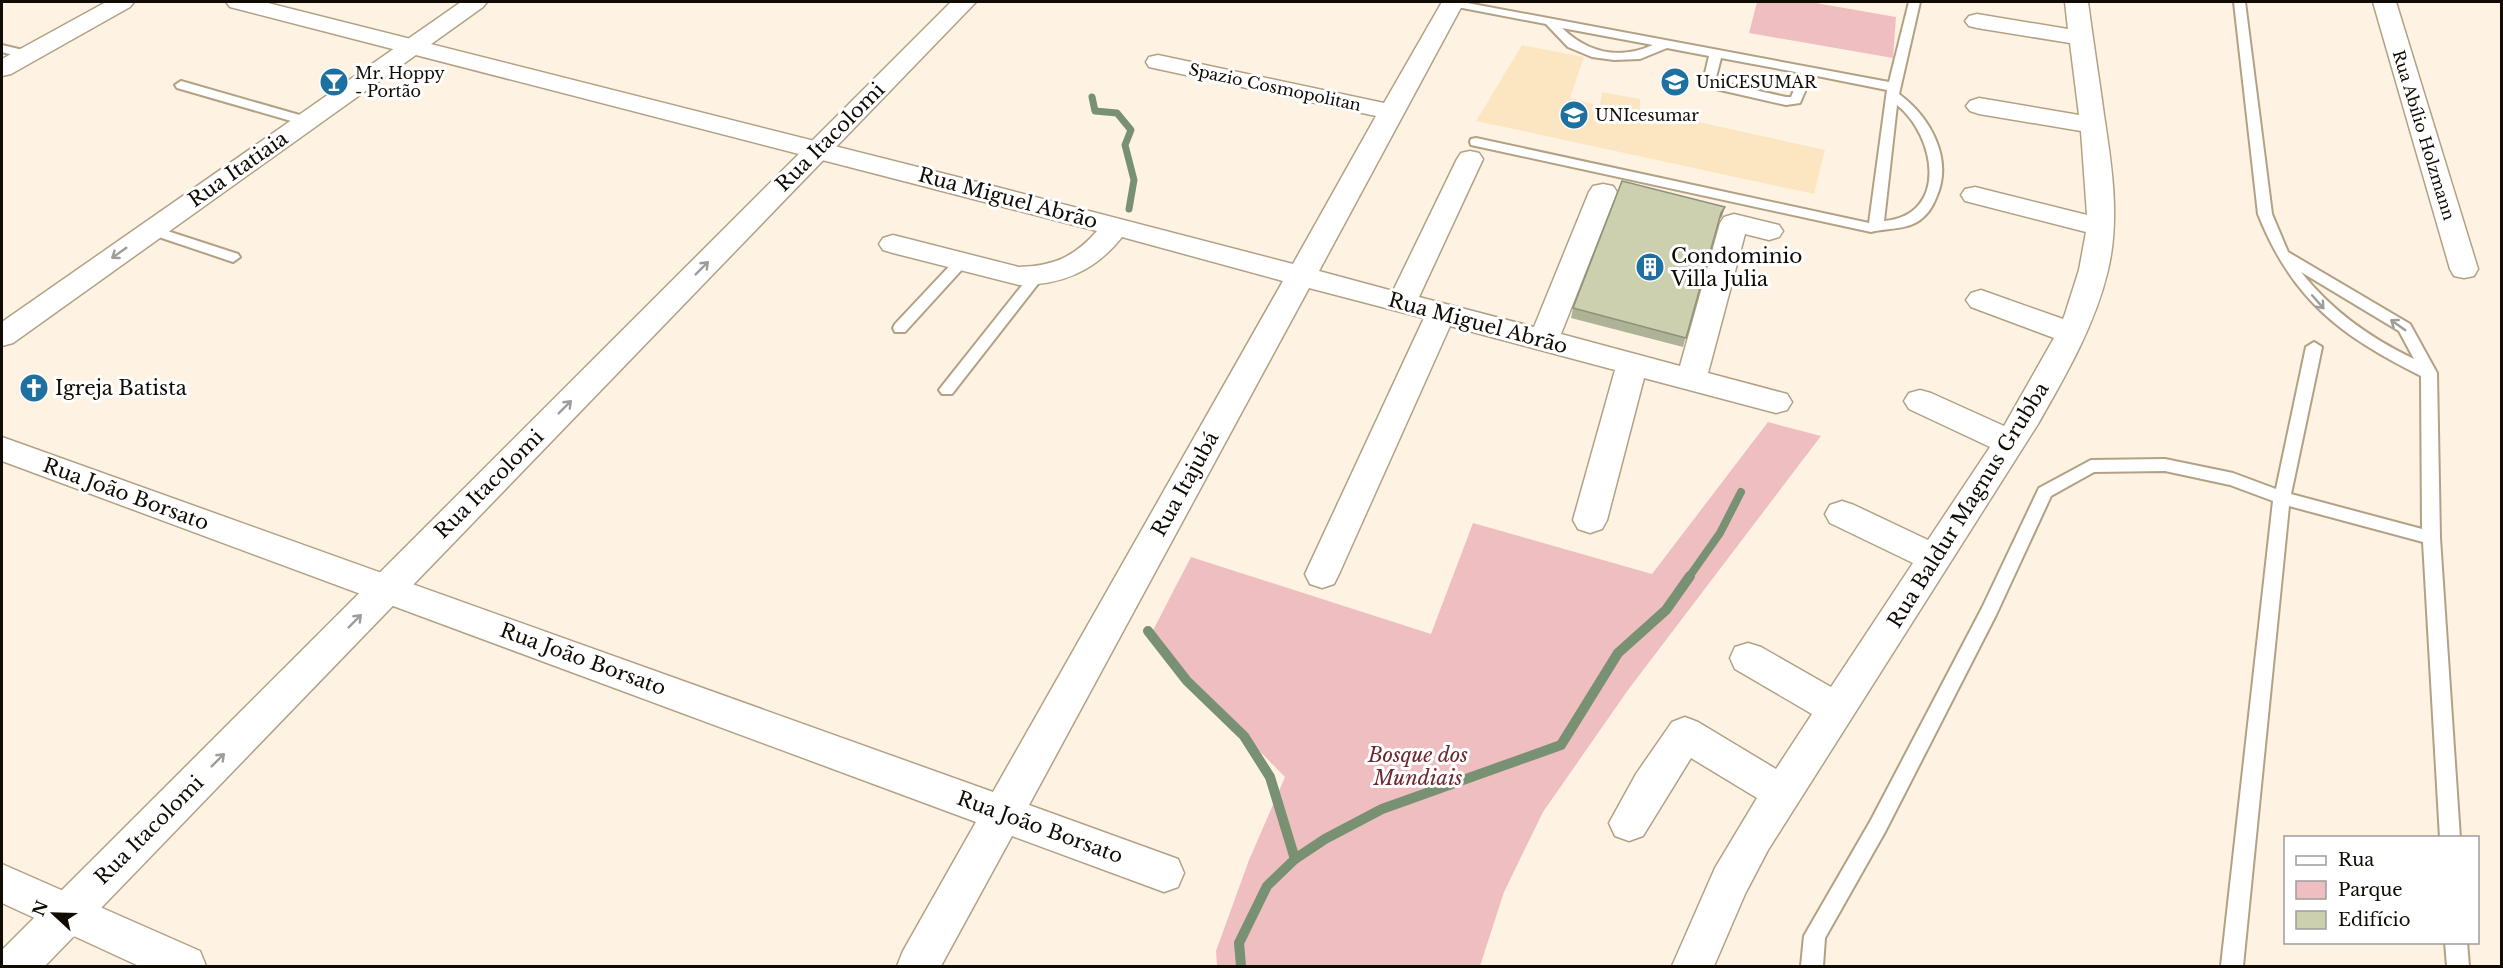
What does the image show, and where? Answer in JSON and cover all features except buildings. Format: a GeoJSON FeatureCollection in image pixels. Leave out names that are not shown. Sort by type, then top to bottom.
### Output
{"type":"FeatureCollection","features":[{"type":"Feature","properties":{"kind":"street"},"geometry":{"type":"LineString","coordinates":[[2,69],[122,2]]}},
{"type":"Feature","properties":{"kind":"street","name":"Rua Miguel Abrão"},"geometry":{"type":"LineString","coordinates":[[238,2],[1116,226],[1776,402]]}},
{"type":"Feature","properties":{"kind":"street","name":"Rua Itatiaia"},"geometry":{"type":"LineString","coordinates":[[2,336],[475,2]]}},
{"type":"Feature","properties":{"kind":"street","name":"Rua Itacolomi"},"geometry":{"type":"LineString","coordinates":[[16,966],[964,2]]}},
{"type":"Feature","properties":{"kind":"street","name":"Rua Itajubá"},"geometry":{"type":"LineString","coordinates":[[918,966],[1301,276],[1449,2]]}},
{"type":"Feature","properties":{"kind":"street","name":"Rua Baldur Magnus Grubba"},"geometry":{"type":"LineString","coordinates":[[1693,966],[1730,882],[1781,792],[2010,443],[2043,388],[2071,333],[2093,273],[2100,227],[2099,179],[2076,2]]}},
{"type":"Feature","properties":{"kind":"street","name":"Rua Abílio Holzmann"},"geometry":{"type":"LineString","coordinates":[[2384,2],[2464,269]]}},
{"type":"Feature","properties":{"kind":"street"},"geometry":{"type":"LineString","coordinates":[[1977,21],[2081,38]]}},
{"type":"Feature","properties":{"kind":"street","name":"Spazio Cosmopolitan"},"geometry":{"type":"LineString","coordinates":[[1158,62],[1391,112]]}},
{"type":"Feature","properties":{"kind":"street"},"geometry":{"type":"LineString","coordinates":[[1979,105],[2093,125]]}},
{"type":"Feature","properties":{"kind":"street"},"geometry":{"type":"LineString","coordinates":[[1402,303],[1473,151]]}},
{"type":"Feature","properties":{"kind":"street"},"geometry":{"type":"LineString","coordinates":[[1544,340],[1603,192]]}},
{"type":"Feature","properties":{"kind":"street"},"geometry":{"type":"LineString","coordinates":[[1976,195],[2100,227]]}},
{"type":"Feature","properties":{"kind":"street"},"geometry":{"type":"LineString","coordinates":[[1691,380],[1734,223],[1769,231]]}},
{"type":"Feature","properties":{"kind":"street"},"geometry":{"type":"LineString","coordinates":[[893,244],[1019,276],[1036,277],[1071,268],[1103,244],[1116,226]]}},
{"type":"Feature","properties":{"kind":"street"},"geometry":{"type":"LineString","coordinates":[[1981,300],[2071,333]]}},
{"type":"Feature","properties":{"kind":"street"},"geometry":{"type":"LineString","coordinates":[[1322,574],[1441,313]]}},
{"type":"Feature","properties":{"kind":"street"},"geometry":{"type":"LineString","coordinates":[[1590,520],[1632,364]]}},
{"type":"Feature","properties":{"kind":"street"},"geometry":{"type":"LineString","coordinates":[[1920,401],[2010,443]]}},
{"type":"Feature","properties":{"kind":"street","name":"Rua João Borsato"},"geometry":{"type":"LineString","coordinates":[[2,449],[1164,873]]}},
{"type":"Feature","properties":{"kind":"street"},"geometry":{"type":"LineString","coordinates":[[1842,514],[1935,558]]}},
{"type":"Feature","properties":{"kind":"street"},"geometry":{"type":"LineString","coordinates":[[1748,658],[1836,709]]}},
{"type":"Feature","properties":{"kind":"street"},"geometry":{"type":"LineString","coordinates":[[1629,823],[1650,786],[1685,734],[1781,792]]}},
{"type":"Feature","properties":{"kind":"street"},"geometry":{"type":"LineString","coordinates":[[2,883],[185,966]]}},
{"type":"Feature","properties":{"kind":"lane"},"geometry":{"type":"LineString","coordinates":[[1449,2],[1808,70],[1893,91],[1915,114],[1927,135],[1935,158],[1935,179],[1924,209],[1912,219],[1871,228],[1473,151]]}},
{"type":"Feature","properties":{"kind":"lane"},"geometry":{"type":"LineString","coordinates":[[1876,226],[1893,91],[1915,2]]}},
{"type":"Feature","properties":{"kind":"lane"},"geometry":{"type":"LineString","coordinates":[[2240,2],[2265,214],[2271,234],[2299,279],[2322,308],[2388,354],[2429,373]]}},
{"type":"Feature","properties":{"kind":"lane"},"geometry":{"type":"LineString","coordinates":[[1550,22],[1572,44],[1592,53],[1614,56],[1640,55],[1665,44]]}},
{"type":"Feature","properties":{"kind":"lane"},"geometry":{"type":"LineString","coordinates":[[2,49],[27,55]]}},
{"type":"Feature","properties":{"kind":"lane"},"geometry":{"type":"LineString","coordinates":[[1716,53],[1709,82],[1711,84],[1786,101],[1797,100],[1808,70]]}},
{"type":"Feature","properties":{"kind":"lane"},"geometry":{"type":"LineString","coordinates":[[181,85],[305,121]]}},
{"type":"Feature","properties":{"kind":"lane"},"geometry":{"type":"LineString","coordinates":[[152,230],[234,257]]}},
{"type":"Feature","properties":{"kind":"lane"},"geometry":{"type":"LineString","coordinates":[[2284,255],[2405,328],[2429,373],[2431,537],[2450,836]]}},
{"type":"Feature","properties":{"kind":"lane"},"geometry":{"type":"LineString","coordinates":[[900,328],[962,261]]}},
{"type":"Feature","properties":{"kind":"lane"},"geometry":{"type":"LineString","coordinates":[[946,390],[1036,277]]}},
{"type":"Feature","properties":{"kind":"lane"},"geometry":{"type":"LineString","coordinates":[[2232,966],[2282,498],[2314,347]]}},
{"type":"Feature","properties":{"kind":"lane"},"geometry":{"type":"LineString","coordinates":[[1812,966],[1815,936],[1894,795],[1990,610],[2045,492],[2091,466],[2165,465],[2233,479],[2282,498],[2431,537]]}},
{"type":"Feature","properties":{"kind":"lane"},"geometry":{"type":"LineString","coordinates":[[2456,944],[2458,966]]}},
{"type":"Feature","properties":{"kind":"shaded area","name":"UNIcesumar"},"geometry":{"type":"Polygon","coordinates":[[[1522,45],[1584,57],[1570,98],[1600,106],[1602,92],[1640,99],[1640,109],[1825,150],[1814,194],[1476,121],[1522,45]]]}},
{"type":"Feature","properties":{"kind":"green space"},"geometry":{"type":"Polygon","coordinates":[[[1757,2],[1810,2],[1896,17],[1893,58],[1749,33],[1757,2]]]}},
{"type":"Feature","properties":{"kind":"green space","name":"Bosque dos Mundiais"},"geometry":{"type":"Polygon","coordinates":[[[1768,422],[1821,436],[1628,690],[1543,812],[1504,892],[1480,966],[1217,966],[1216,951],[1249,860],[1285,777],[1149,638],[1191,557],[1431,634],[1473,523],[1652,574],[1768,422]]]}},
{"type":"Feature","properties":{"kind":"waterway"},"geometry":{"type":"LineString","coordinates":[[1092,97],[1095,111],[1117,113],[1131,130],[1125,145],[1134,180],[1129,209]]}},
{"type":"Feature","properties":{"kind":"waterway"},"geometry":{"type":"LineString","coordinates":[[1689,577],[1720,533],[1741,492]]}},
{"type":"Feature","properties":{"kind":"waterway"},"geometry":{"type":"LineString","coordinates":[[1295,859],[1325,839],[1382,809],[1561,745],[1618,653],[1666,610],[1690,576]]}},
{"type":"Feature","properties":{"kind":"waterway"},"geometry":{"type":"LineString","coordinates":[[1148,631],[1187,681],[1244,736],[1270,777],[1295,859]]}},
{"type":"Feature","properties":{"kind":"waterway"},"geometry":{"type":"LineString","coordinates":[[1241,966],[1239,943],[1267,886],[1295,859]]}},
{"type":"Feature","properties":{"kind":"place","name":"Mr. Hoppy - Portão"},"geometry":{"type":"Point","coordinates":[334,82]}},
{"type":"Feature","properties":{"kind":"place","name":"UniCESUMAR"},"geometry":{"type":"Point","coordinates":[1675,82]}},
{"type":"Feature","properties":{"kind":"place","name":"UNIcesumar"},"geometry":{"type":"Point","coordinates":[1574,115]}},
{"type":"Feature","properties":{"kind":"place","name":"Condominio Villa Julia"},"geometry":{"type":"Point","coordinates":[1650,267]}},
{"type":"Feature","properties":{"kind":"place","name":"Igreja Batista"},"geometry":{"type":"Point","coordinates":[34,388]}}]}
